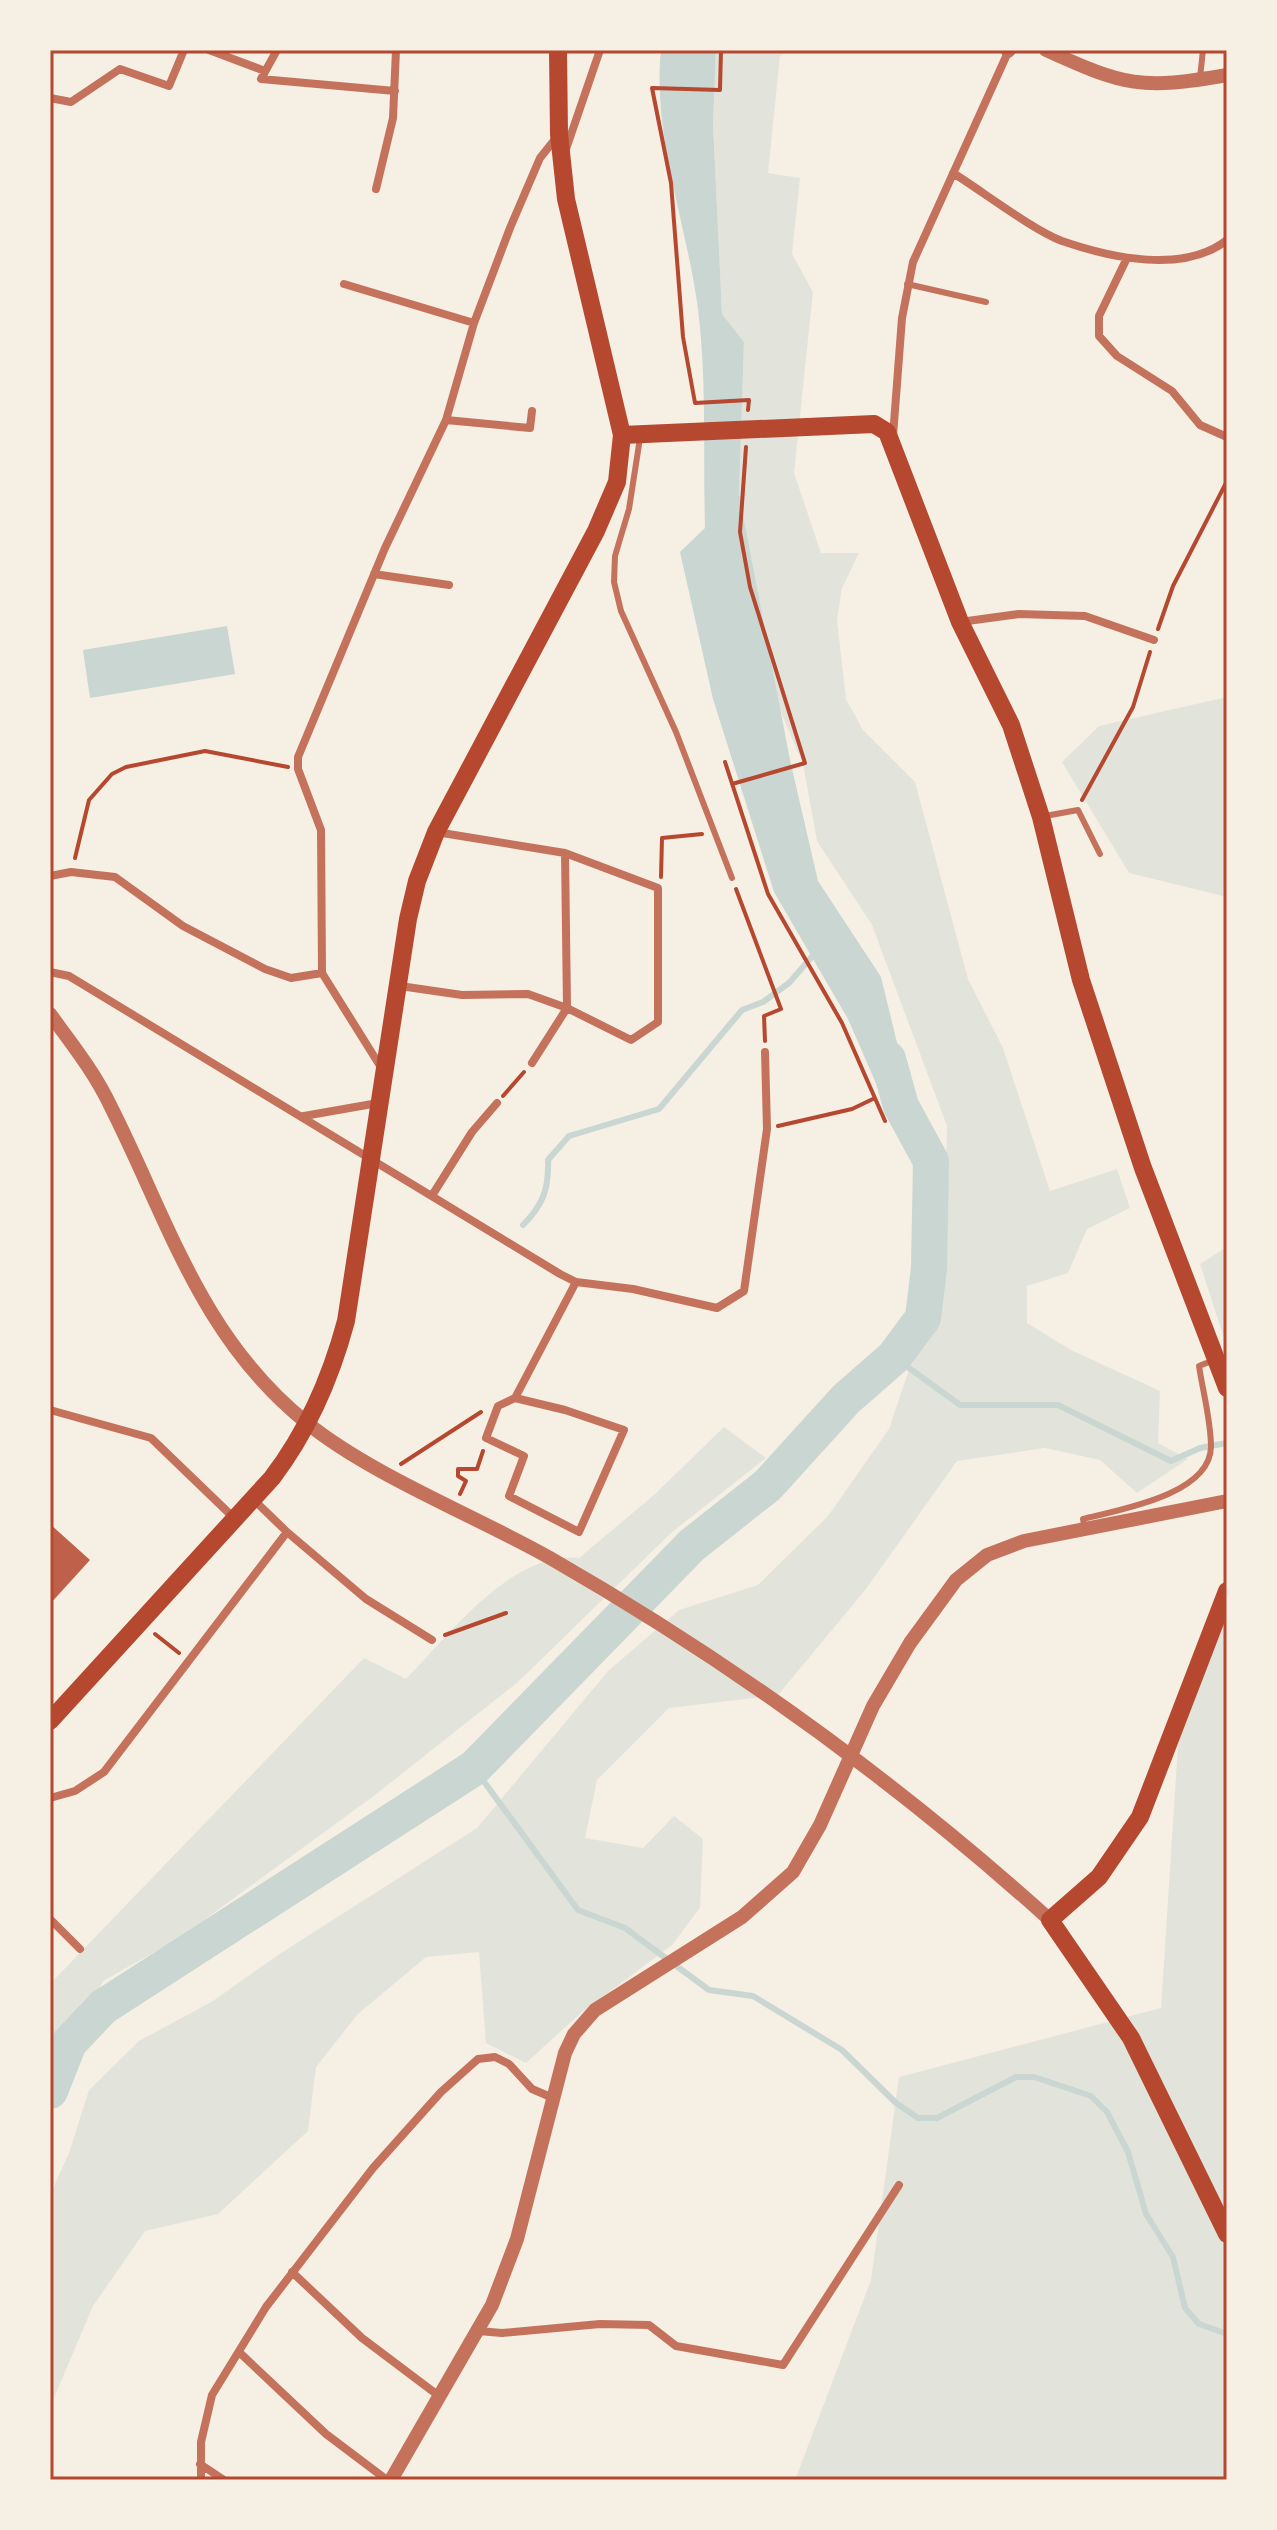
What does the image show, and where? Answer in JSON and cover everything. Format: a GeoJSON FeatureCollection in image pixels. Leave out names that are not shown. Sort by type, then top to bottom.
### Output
{"type":"FeatureCollection","features":[{"type":"Feature","properties":{"kind":"main road"},"geometry":{"type":"LineString","coordinates":[[558,50],[559,134],[582,276],[640,434]]}},
{"type":"Feature","properties":{"kind":"main road"},"geometry":{"type":"LineString","coordinates":[[640,434],[880,425],[892,445],[960,622],[1011,725],[1041,817],[1081,980],[1143,1168],[1227,1388]]}},
{"type":"Feature","properties":{"kind":"main road"},"geometry":{"type":"LineString","coordinates":[[50,1721],[253,1499],[295,1448],[307,1423],[338,1352],[346,1321],[383,1102],[408,919],[417,881],[436,832],[612,500],[621,464],[640,434]]}},
{"type":"Feature","properties":{"kind":"main road"},"geometry":{"type":"LineString","coordinates":[[1227,1591],[1140,1817],[1099,1877],[1050,1920],[1131,2038],[1227,2234]]}},
{"type":"Feature","properties":{"kind":"street"},"geometry":{"type":"LineString","coordinates":[[50,98],[71,102],[120,69],[169,86],[184,50]]}},
{"type":"Feature","properties":{"kind":"street"},"geometry":{"type":"LineString","coordinates":[[209,50],[265,71]]}},
{"type":"Feature","properties":{"kind":"street"},"geometry":{"type":"LineString","coordinates":[[277,50],[261,79],[395,91]]}},
{"type":"Feature","properties":{"kind":"street"},"geometry":{"type":"LineString","coordinates":[[376,189],[393,118],[396,50]]}},
{"type":"Feature","properties":{"kind":"street"},"geometry":{"type":"LineString","coordinates":[[562,161],[600,50]]}},
{"type":"Feature","properties":{"kind":"street"},"geometry":{"type":"LineString","coordinates":[[892,445],[907,284],[918,248],[1009,50]]}},
{"type":"Feature","properties":{"kind":"street"},"geometry":{"type":"LineString","coordinates":[[1046,50],[1126,83],[1163,85],[1227,75]]}},
{"type":"Feature","properties":{"kind":"street"},"geometry":{"type":"LineString","coordinates":[[387,1076],[322,973],[321,830],[298,769],[298,757],[374,574],[446,420],[474,323],[540,158],[559,134]]}},
{"type":"Feature","properties":{"kind":"street"},"geometry":{"type":"LineString","coordinates":[[953,173],[1060,240],[1127,258],[1146,261],[1185,256],[1218,249],[1227,240]]}},
{"type":"Feature","properties":{"kind":"street"},"geometry":{"type":"LineString","coordinates":[[1127,258],[1099,316],[1099,336],[1117,356],[1172,391],[1200,425],[1227,437]]}},
{"type":"Feature","properties":{"kind":"street"},"geometry":{"type":"LineString","coordinates":[[344,284],[474,323]]}},
{"type":"Feature","properties":{"kind":"street"},"geometry":{"type":"LineString","coordinates":[[446,420],[530,428],[532,411]]}},
{"type":"Feature","properties":{"kind":"street"},"geometry":{"type":"LineString","coordinates":[[374,574],[449,585]]}},
{"type":"Feature","properties":{"kind":"street"},"geometry":{"type":"LineString","coordinates":[[960,622],[1019,614],[1085,616],[1154,640]]}},
{"type":"Feature","properties":{"kind":"street"},"geometry":{"type":"LineString","coordinates":[[400,986],[462,995],[528,994],[567,1008],[631,1040],[658,1022],[658,888],[565,853],[436,832]]}},
{"type":"Feature","properties":{"kind":"street"},"geometry":{"type":"LineString","coordinates":[[532,1063],[567,1008],[565,853]]}},
{"type":"Feature","properties":{"kind":"street"},"geometry":{"type":"LineString","coordinates":[[50,876],[71,872],[115,877],[183,926],[265,969],[291,978],[322,973]]}},
{"type":"Feature","properties":{"kind":"street"},"geometry":{"type":"LineString","coordinates":[[50,972],[69,976],[576,1282],[633,1289],[717,1308],[744,1291],[767,1129],[765,1052]]}},
{"type":"Feature","properties":{"kind":"street"},"geometry":{"type":"LineString","coordinates":[[50,1014],[111,1106],[175,1250],[209,1312],[256,1373],[307,1423],[389,1472],[549,1558],[755,1687],[940,1825],[1050,1920]]}},
{"type":"Feature","properties":{"kind":"street"},"geometry":{"type":"LineString","coordinates":[[304,1116],[383,1102]]}},
{"type":"Feature","properties":{"kind":"street"},"geometry":{"type":"LineString","coordinates":[[433,1194],[472,1132],[497,1103]]}},
{"type":"Feature","properties":{"kind":"street"},"geometry":{"type":"LineString","coordinates":[[515,1398],[565,1410],[624,1430],[579,1532],[509,1496],[524,1456],[487,1439],[498,1406],[515,1398],[576,1282]]}},
{"type":"Feature","properties":{"kind":"street"},"geometry":{"type":"LineString","coordinates":[[50,1410],[151,1438],[235,1519]]}},
{"type":"Feature","properties":{"kind":"street"},"geometry":{"type":"LineString","coordinates":[[253,1499],[366,1599],[432,1640]]}},
{"type":"Feature","properties":{"kind":"street"},"geometry":{"type":"LineString","coordinates":[[239,2352],[326,2434],[389,2480],[492,2305],[517,2239],[565,2053],[583,2020],[742,1917],[793,1872],[820,1825],[850,1755],[910,1643],[956,1580],[987,1555],[1024,1541],[1227,1501]]}},
{"type":"Feature","properties":{"kind":"street"},"geometry":{"type":"LineString","coordinates":[[50,1798],[75,1791],[104,1772],[287,1532]]}},
{"type":"Feature","properties":{"kind":"street"},"geometry":{"type":"LineString","coordinates":[[50,1919],[80,1949]]}},
{"type":"Feature","properties":{"kind":"street"},"geometry":{"type":"LineString","coordinates":[[201,2480],[200,2464],[212,2395],[292,2272],[383,2157],[441,2092],[478,2059],[495,2057],[509,2064],[532,2089],[553,2098]]}},
{"type":"Feature","properties":{"kind":"street"},"geometry":{"type":"LineString","coordinates":[[478,2331],[502,2333],[600,2324],[649,2325],[676,2346],[783,2365],[899,2185]]}},
{"type":"Feature","properties":{"kind":"street"},"geometry":{"type":"LineString","coordinates":[[292,2272],[362,2338],[439,2396]]}},
{"type":"Feature","properties":{"kind":"street"},"geometry":{"type":"LineString","coordinates":[[200,2464],[224,2480]]}},
{"type":"Feature","properties":{"kind":"lane"},"geometry":{"type":"LineString","coordinates":[[1200,80],[1203,50]]}},
{"type":"Feature","properties":{"kind":"lane"},"geometry":{"type":"LineString","coordinates":[[907,284],[986,302]]}},
{"type":"Feature","properties":{"kind":"lane"},"geometry":{"type":"LineString","coordinates":[[640,434],[629,509],[615,556],[614,582],[621,611],[717,833],[732,878]]}},
{"type":"Feature","properties":{"kind":"lane"},"geometry":{"type":"LineString","coordinates":[[1041,817],[1078,810],[1100,854]]}},
{"type":"Feature","properties":{"kind":"lane"},"geometry":{"type":"LineString","coordinates":[[1085,1530],[1083,1519],[1177,1490],[1207,1462],[1211,1450],[1199,1366],[1217,1359]]}},
{"type":"Feature","properties":{"kind":"path"},"geometry":{"type":"LineString","coordinates":[[721,50],[720,90],[652,88],[671,183],[683,337],[695,403],[749,400],[748,414]]}},
{"type":"Feature","properties":{"kind":"path"},"geometry":{"type":"LineString","coordinates":[[732,784],[805,763],[750,587],[740,532],[746,444]]}},
{"type":"Feature","properties":{"kind":"path"},"geometry":{"type":"LineString","coordinates":[[71,872],[89,800],[112,774],[126,767],[205,751],[298,769]]}},
{"type":"Feature","properties":{"kind":"path"},"geometry":{"type":"LineString","coordinates":[[725,762],[768,894],[842,1023],[885,1121]]}},
{"type":"Feature","properties":{"kind":"path"},"geometry":{"type":"LineString","coordinates":[[658,888],[661,888],[662,838],[717,833]]}},
{"type":"Feature","properties":{"kind":"path"},"geometry":{"type":"LineString","coordinates":[[732,878],[781,1009],[764,1016],[765,1052]]}},
{"type":"Feature","properties":{"kind":"path"},"geometry":{"type":"LineString","coordinates":[[497,1103],[532,1063]]}},
{"type":"Feature","properties":{"kind":"path"},"geometry":{"type":"LineString","coordinates":[[767,1129],[852,1109],[875,1098]]}},
{"type":"Feature","properties":{"kind":"path"},"geometry":{"type":"LineString","coordinates":[[389,1472],[486,1409],[498,1406]]}},
{"type":"Feature","properties":{"kind":"path"},"geometry":{"type":"LineString","coordinates":[[454,1507],[466,1481],[458,1476],[458,1469],[477,1469],[487,1439]]}},
{"type":"Feature","properties":{"kind":"path"},"geometry":{"type":"LineString","coordinates":[[432,1640],[506,1613]]}},
{"type":"Feature","properties":{"kind":"path"},"geometry":{"type":"LineString","coordinates":[[139,1622],[188,1659]]}},
{"type":"Feature","properties":{"kind":"shaded area"},"geometry":{"type":"Polygon","coordinates":[[[661,50],[716,50],[713,124],[722,314],[744,342],[739,493],[790,760],[818,881],[881,977],[911,1100],[888,1111],[848,1019],[774,892],[713,699],[680,552],[705,528],[703,363],[693,277],[661,115],[661,50]]]}},
{"type":"Feature","properties":{"kind":"shaded area"},"geometry":{"type":"Polygon","coordinates":[[[716,50],[787,50],[780,56],[768,173],[800,178],[792,254],[813,292],[794,473],[821,553],[859,553],[842,588],[837,620],[846,699],[863,730],[915,782],[968,979],[1003,1048],[1050,1191],[1117,1169],[1130,1208],[1087,1229],[1068,1273],[1027,1286],[1027,1323],[1071,1350],[1160,1391],[1158,1443],[1188,1459],[1137,1493],[1100,1460],[1045,1448],[957,1461],[866,1589],[778,1695],[669,1708],[597,1780],[585,1838],[643,1848],[674,1816],[703,1839],[700,1908],[672,1945],[581,2013],[526,2063],[486,2043],[479,1952],[426,1957],[358,2014],[316,2067],[308,2131],[218,2214],[145,2231],[93,2306],[51,2405],[50,2419],[50,2195],[69,2153],[89,2090],[139,2041],[213,2001],[278,1955],[477,1828],[608,1671],[679,1610],[758,1585],[828,1516],[889,1429],[943,1268],[947,1126],[872,925],[817,841],[803,764],[780,710],[739,493],[744,342],[722,314],[713,124],[716,50]]]}},
{"type":"Feature","properties":{"kind":"shaded area"},"geometry":{"type":"Polygon","coordinates":[[[227,626],[235,674],[90,698],[83,650],[227,626]]]}},
{"type":"Feature","properties":{"kind":"shaded area"},"geometry":{"type":"Polygon","coordinates":[[[1227,697],[1227,897],[1129,873],[1062,762],[1099,726],[1227,697]]]}},
{"type":"Feature","properties":{"kind":"shaded area"},"geometry":{"type":"Polygon","coordinates":[[[1227,1247],[1227,1347],[1200,1264],[1227,1247]]]}},
{"type":"Feature","properties":{"kind":"shaded area"},"geometry":{"type":"Polygon","coordinates":[[[724,1427],[766,1458],[671,1533],[518,1682],[375,1795],[181,1937],[103,1981],[50,2083],[50,1984],[364,1658],[406,1679],[483,1599],[529,1568],[554,1559],[579,1558],[654,1495],[724,1427]]]}},
{"type":"Feature","properties":{"kind":"shaded area"},"geometry":{"type":"Polygon","coordinates":[[[1227,1620],[1227,2480],[795,2480],[871,2280],[899,2077],[1161,2008],[1179,1730],[1227,1620]]]}},
{"type":"Feature","properties":{"kind":"building"},"geometry":{"type":"Polygon","coordinates":[[[50,1524],[90,1560],[50,1604],[50,1524]]]}},
{"type":"Feature","properties":{"kind":"waterway"},"geometry":{"type":"LineString","coordinates":[[523,1225],[543,1196],[548,1160],[569,1136],[659,1109],[742,1010],[763,1002],[789,983],[815,953]]}},
{"type":"Feature","properties":{"kind":"waterway"},"geometry":{"type":"LineString","coordinates":[[50,2091],[69,2043],[103,2007],[474,1768],[692,1545],[768,1485],[846,1399],[894,1357],[923,1318],[929,1268],[931,1161],[901,1106],[888,1059]]}},
{"type":"Feature","properties":{"kind":"waterway"},"geometry":{"type":"LineString","coordinates":[[894,1357],[960,1405],[1058,1405],[1171,1461],[1200,1448],[1227,1443]]}},
{"type":"Feature","properties":{"kind":"waterway"},"geometry":{"type":"LineString","coordinates":[[474,1768],[578,1910],[625,1928],[709,1990],[753,1996],[842,2050],[896,2103],[918,2118],[937,2118],[1016,2077],[1034,2077],[1091,2096],[1107,2112],[1128,2152],[1146,2214],[1173,2257],[1185,2308],[1199,2324],[1227,2334]]}}]}
